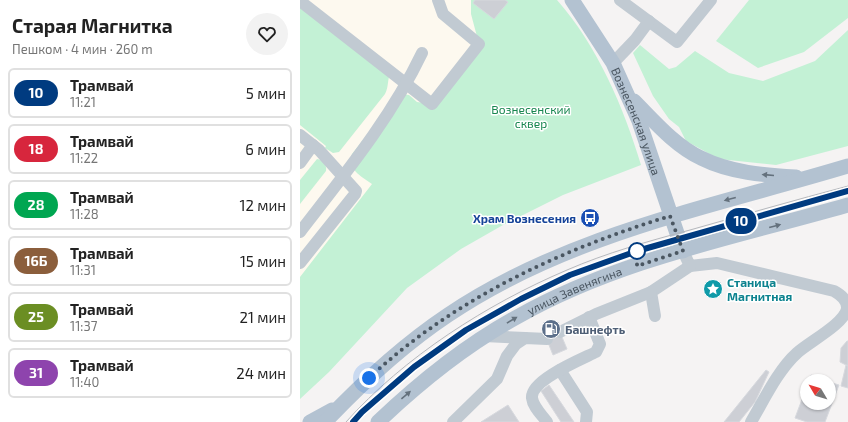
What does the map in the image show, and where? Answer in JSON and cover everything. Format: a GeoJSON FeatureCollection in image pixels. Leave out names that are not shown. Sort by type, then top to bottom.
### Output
{"type":"FeatureCollection","features":[{"type":"Feature","properties":{"kind":"main road","name":"Вознесенская улица"},"geometry":{"type":"LineString","coordinates":[[577,2],[612,63],[628,95],[639,121],[683,251]]}},
{"type":"Feature","properties":{"kind":"main road"},"geometry":{"type":"LineString","coordinates":[[628,95],[675,140],[700,158],[742,172],[807,178]]}},
{"type":"Feature","properties":{"kind":"main road"},"geometry":{"type":"LineString","coordinates":[[325,422],[340,406],[408,345],[448,315],[522,273],[592,243],[670,216],[848,166]]}},
{"type":"Feature","properties":{"kind":"main road","name":"улица Завенягина"},"geometry":{"type":"LineString","coordinates":[[378,422],[403,398],[436,371],[484,336],[518,316],[559,296],[594,281],[683,251],[848,205]]}},
{"type":"Feature","properties":{"kind":"main road"},"geometry":{"type":"LineString","coordinates":[[310,422],[340,406]]}},
{"type":"Feature","properties":{"kind":"street"},"geometry":{"type":"LineString","coordinates":[[300,1],[385,66],[430,104],[433,104],[479,45],[478,42],[443,14],[438,0]]}},
{"type":"Feature","properties":{"kind":"street"},"geometry":{"type":"LineString","coordinates":[[620,0],[677,42],[711,0]]}},
{"type":"Feature","properties":{"kind":"street"},"geometry":{"type":"LineString","coordinates":[[612,63],[635,40],[649,21]]}},
{"type":"Feature","properties":{"kind":"street"},"geometry":{"type":"LineString","coordinates":[[300,232],[342,177],[407,85],[422,53]]}},
{"type":"Feature","properties":{"kind":"street"},"geometry":{"type":"LineString","coordinates":[[300,135],[313,145],[342,177],[355,187],[356,193],[300,263]]}},
{"type":"Feature","properties":{"kind":"street"},"geometry":{"type":"LineString","coordinates":[[300,162],[313,145]]}},
{"type":"Feature","properties":{"kind":"street"},"geometry":{"type":"LineString","coordinates":[[683,251],[690,266]]}},
{"type":"Feature","properties":{"kind":"street"},"geometry":{"type":"LineString","coordinates":[[560,332],[589,317],[651,292],[690,266],[718,263],[838,293],[847,302],[848,308],[846,314],[841,320],[791,359],[751,422]]}},
{"type":"Feature","properties":{"kind":"street"},"geometry":{"type":"LineString","coordinates":[[651,292],[655,316]]}},
{"type":"Feature","properties":{"kind":"street"},"geometry":{"type":"LineString","coordinates":[[547,422],[534,404],[532,396],[533,390],[544,380],[560,370],[596,352],[600,344],[589,317]]}},
{"type":"Feature","properties":{"kind":"street"},"geometry":{"type":"LineString","coordinates":[[484,336],[547,339]]}},
{"type":"Feature","properties":{"kind":"street"},"geometry":{"type":"LineString","coordinates":[[453,422],[497,378],[507,356],[516,344],[525,338]]}},
{"type":"Feature","properties":{"kind":"street"},"geometry":{"type":"LineString","coordinates":[[560,370],[587,412],[586,422]]}},
{"type":"Feature","properties":{"kind":"shaded area"},"geometry":{"type":"Polygon","coordinates":[[[300,0],[516,0],[300,319],[300,0]]]}},
{"type":"Feature","properties":{"kind":"green space","name":"Вознесенский cквер"},"geometry":{"type":"Polygon","coordinates":[[[471,0],[557,0],[585,37],[608,78],[634,143],[641,165],[563,195],[503,225],[461,249],[407,288],[329,372],[300,399],[300,277],[372,184],[359,175],[353,168],[351,164],[352,154],[395,99],[401,94],[409,95],[417,102],[432,104],[479,44],[471,14],[471,0]]]}},
{"type":"Feature","properties":{"kind":"green space"},"geometry":{"type":"Polygon","coordinates":[[[749,0],[848,0],[848,18],[804,52],[758,68],[716,41],[749,0]]]}},
{"type":"Feature","properties":{"kind":"green space"},"geometry":{"type":"Polygon","coordinates":[[[300,1],[391,71],[385,94],[339,152],[333,153],[325,148],[326,146],[300,125],[300,1]]]}},
{"type":"Feature","properties":{"kind":"green space"},"geometry":{"type":"Polygon","coordinates":[[[848,30],[848,146],[776,165],[719,159],[686,141],[679,127],[669,119],[653,96],[633,53],[640,45],[669,69],[676,67],[695,51],[729,73],[763,81],[815,61],[848,30]]]}},
{"type":"Feature","properties":{"kind":"green space"},"geometry":{"type":"Polygon","coordinates":[[[317,159],[324,163],[326,171],[300,204],[300,180],[317,159]]]}},
{"type":"Feature","properties":{"kind":"building"},"geometry":{"type":"Polygon","coordinates":[[[475,0],[505,0],[508,2],[494,19],[473,3],[475,0]]]}},
{"type":"Feature","properties":{"kind":"building"},"geometry":{"type":"Polygon","coordinates":[[[557,325],[567,349],[553,355],[543,330],[557,325]]]}},
{"type":"Feature","properties":{"kind":"building"},"geometry":{"type":"Polygon","coordinates":[[[847,341],[848,366],[840,362],[841,348],[847,341]]]}},
{"type":"Feature","properties":{"kind":"building"},"geometry":{"type":"Polygon","coordinates":[[[846,365],[848,366],[848,388],[841,386],[846,365]]]}},
{"type":"Feature","properties":{"kind":"building"},"geometry":{"type":"Polygon","coordinates":[[[766,370],[769,372],[755,402],[739,422],[724,422],[766,370]]]}},
{"type":"Feature","properties":{"kind":"building"},"geometry":{"type":"Polygon","coordinates":[[[836,384],[839,385],[836,393],[836,384]]]}},
{"type":"Feature","properties":{"kind":"building"},"geometry":{"type":"Polygon","coordinates":[[[549,385],[574,422],[561,422],[541,391],[549,385]]]}},
{"type":"Feature","properties":{"kind":"building"},"geometry":{"type":"Polygon","coordinates":[[[508,405],[519,422],[481,422],[508,405]]]}},
{"type":"Feature","properties":{"kind":"building"},"geometry":{"type":"Polygon","coordinates":[[[800,405],[800,410],[830,410],[825,422],[807,422],[795,418],[800,405]]]}},
{"type":"Feature","properties":{"kind":"tram line"},"geometry":{"type":"LineString","coordinates":[[346,422],[369,398],[420,354],[477,316],[537,284],[597,258],[659,238],[848,186]]}},
{"type":"Feature","properties":{"kind":"tram line","name":"10"},"geometry":{"type":"LineString","coordinates":[[353,422],[362,412],[414,367],[466,330],[521,299],[570,275],[637,251],[848,191]]}},
{"type":"Feature","properties":{"kind":"tram line"},"geometry":{"type":"LineString","coordinates":[[445,345],[495,313],[548,286],[603,263],[659,244]]}},
{"type":"Feature","properties":{"kind":"place","name":"Храм Вознесения"},"geometry":{"type":"Point","coordinates":[590,218]}},
{"type":"Feature","properties":{"kind":"place","name":"Станица Магнитная"},"geometry":{"type":"Point","coordinates":[713,289]}},
{"type":"Feature","properties":{"kind":"place","name":"Башнефть"},"geometry":{"type":"Point","coordinates":[551,329]}},
{"type":"Feature","properties":{"kind":"route"},"geometry":{"type":"LineString","coordinates":[[369,378],[408,345],[448,315],[490,290],[552,259],[641,225],[670,216],[683,251],[637,266],[637,251]]}}]}
